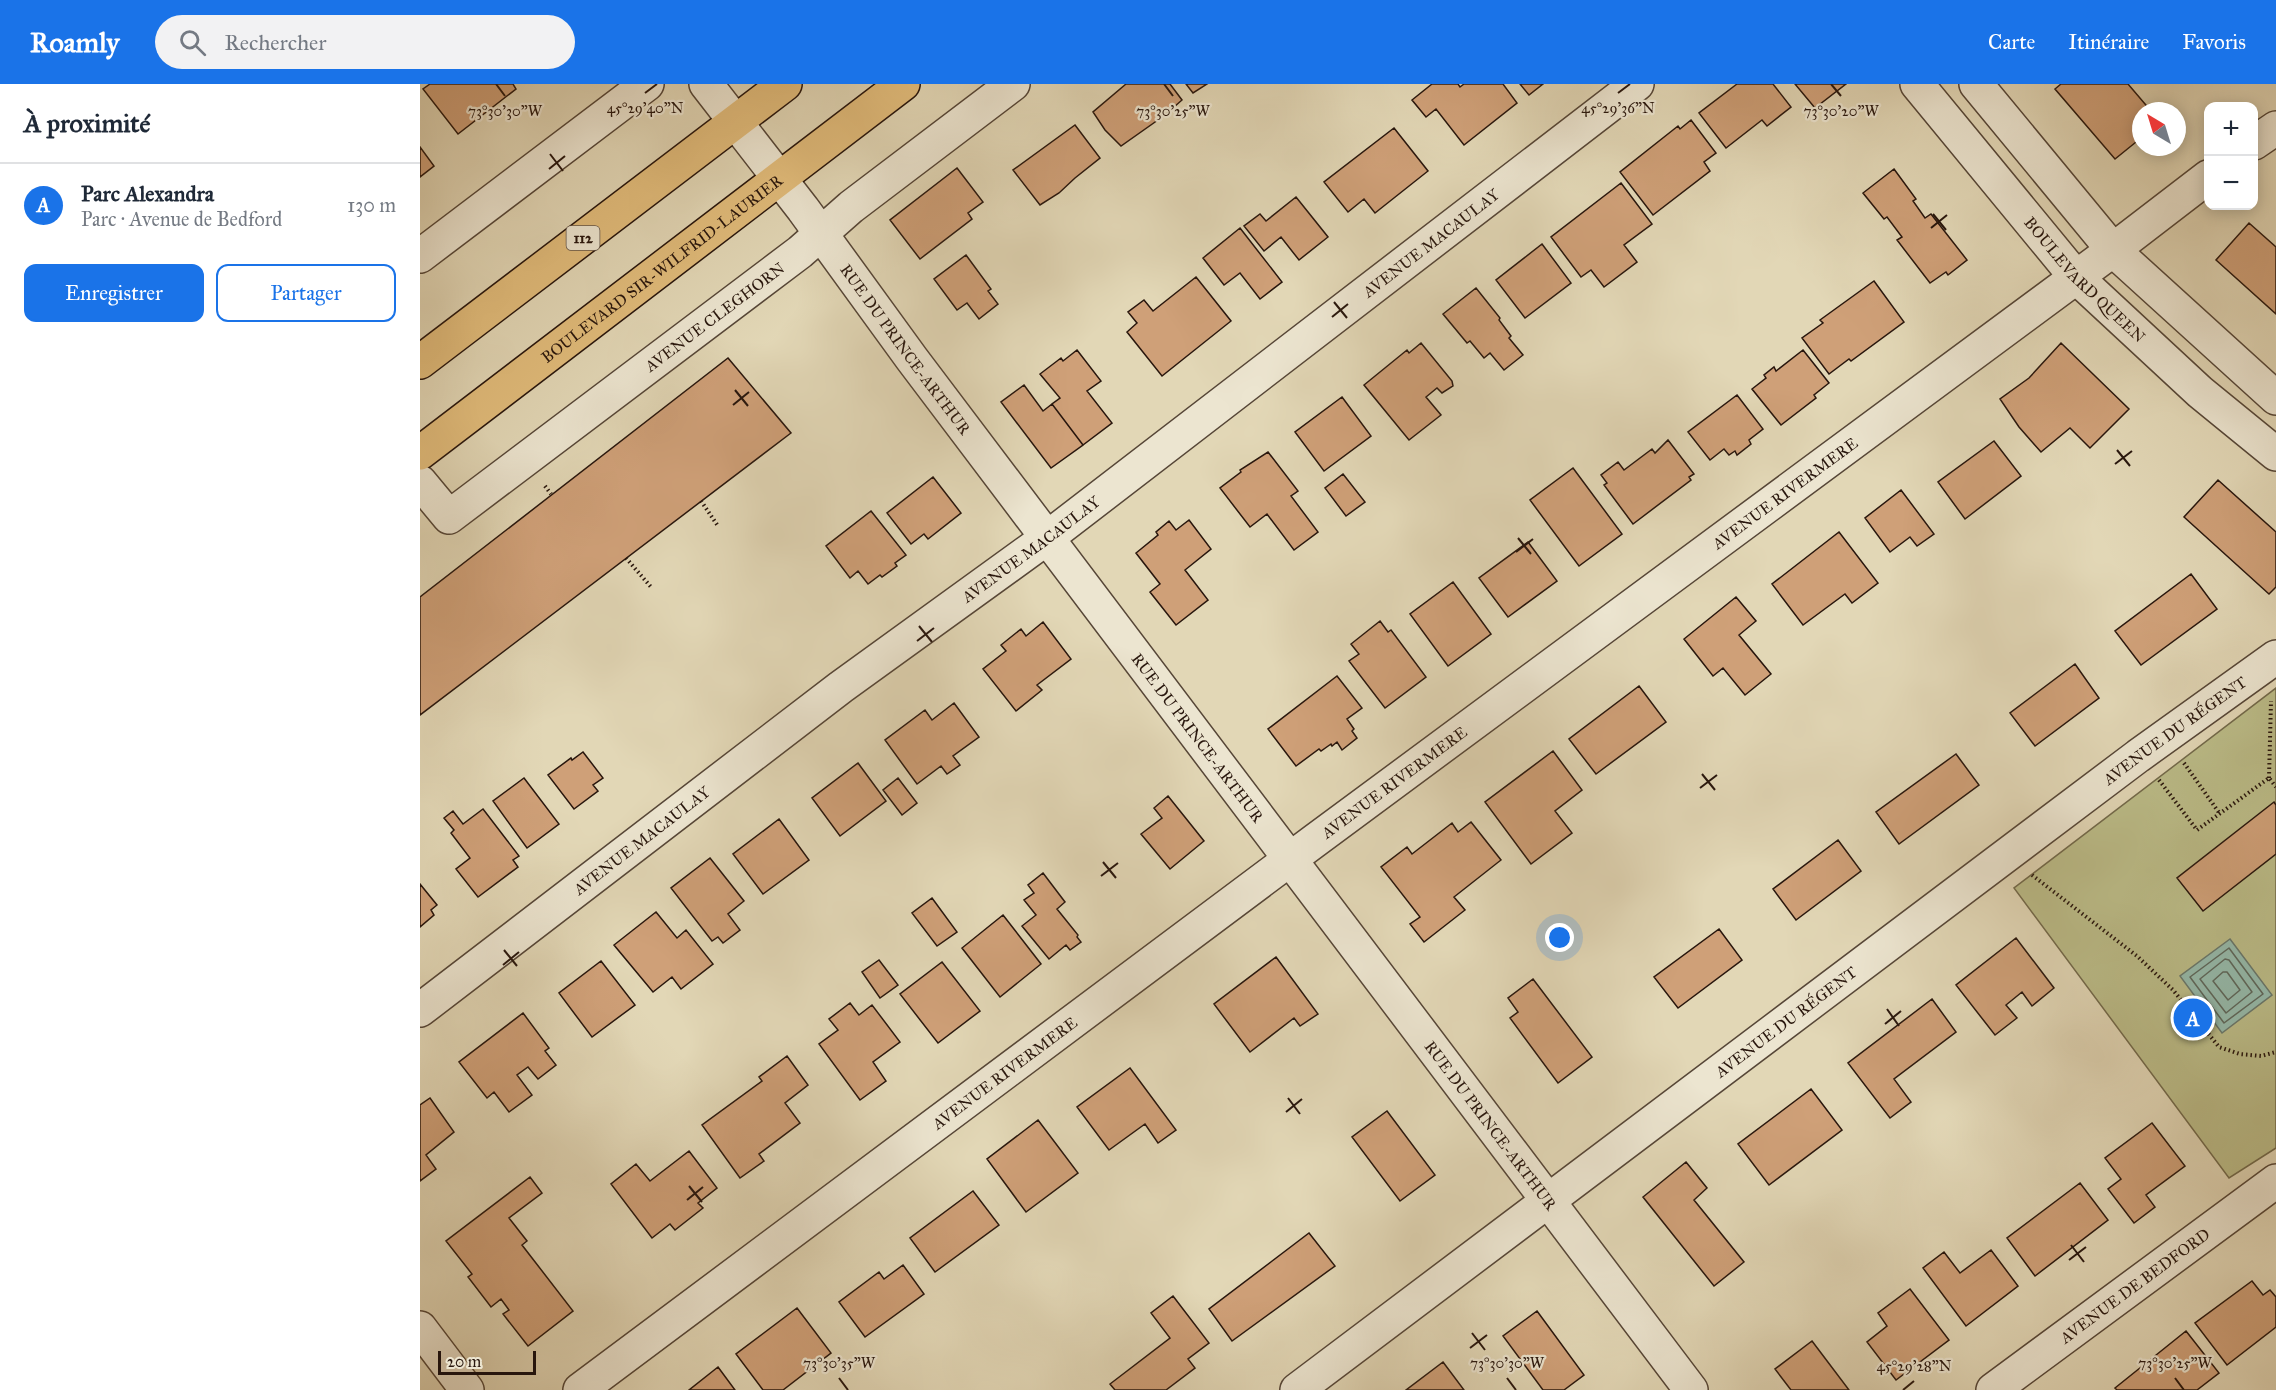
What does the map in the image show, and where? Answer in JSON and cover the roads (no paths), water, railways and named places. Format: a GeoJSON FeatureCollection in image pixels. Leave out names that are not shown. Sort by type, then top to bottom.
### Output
{"type":"FeatureCollection","features":[{"type":"Feature","properties":{"kind":"main road","name":"112"},"geometry":{"type":"LineString","coordinates":[[420,362],[785,84]]}},
{"type":"Feature","properties":{"kind":"main road","name":"BOULEVARD SIR-WILFRID-LAURIER"},"geometry":{"type":"LineString","coordinates":[[420,453],[903,84]]}},
{"type":"Feature","properties":{"kind":"street"},"geometry":{"type":"LineString","coordinates":[[420,256],[647,84]]}},
{"type":"Feature","properties":{"kind":"street","name":"RUE DU PRINCE-ARTHUR"},"geometry":{"type":"LineString","coordinates":[[706,84],[1692,1390]]}},
{"type":"Feature","properties":{"kind":"street","name":"AVENUE CLEGHORN"},"geometry":{"type":"LineString","coordinates":[[420,482],[449,517],[821,234],[851,207],[1013,84]]}},
{"type":"Feature","properties":{"kind":"street","name":"AVENUE MACAULAY"},"geometry":{"type":"LineString","coordinates":[[420,1010],[842,687],[1047,538],[1637,84]]}},
{"type":"Feature","properties":{"kind":"street","name":"BOULEVARD QUEEN"},"geometry":{"type":"LineString","coordinates":[[1917,84],[2075,276],[2199,392],[2276,454]]}},
{"type":"Feature","properties":{"kind":"street"},"geometry":{"type":"LineString","coordinates":[[1976,84],[2113,250],[2276,398]]}},
{"type":"Feature","properties":{"kind":"street"},"geometry":{"type":"LineString","coordinates":[[2258,140],[2276,128]]}},
{"type":"Feature","properties":{"kind":"street","name":"AVENUE RIVERMERE"},"geometry":{"type":"LineString","coordinates":[[580,1390],[2204,180]]}},
{"type":"Feature","properties":{"kind":"street","name":"AVENUE DU RÉGENT"},"geometry":{"type":"LineString","coordinates":[[1297,1390],[2138,756],[2276,657]]}},
{"type":"Feature","properties":{"kind":"street","name":"AVENUE DE BEDFORD"},"geometry":{"type":"LineString","coordinates":[[1993,1390],[2276,1181]]}},
{"type":"Feature","properties":{"kind":"street"},"geometry":{"type":"LineString","coordinates":[[420,1328],[467,1390]]}},
{"type":"Feature","properties":{"kind":"water"},"geometry":{"type":"Polygon","coordinates":[[[2230,939],[2272,995],[2222,1033],[2180,976],[2230,939]]]}},
{"type":"Feature","properties":{"kind":"place","name":"Parc Alexandra"},"geometry":{"type":"Point","coordinates":[2193,1018]}}]}
